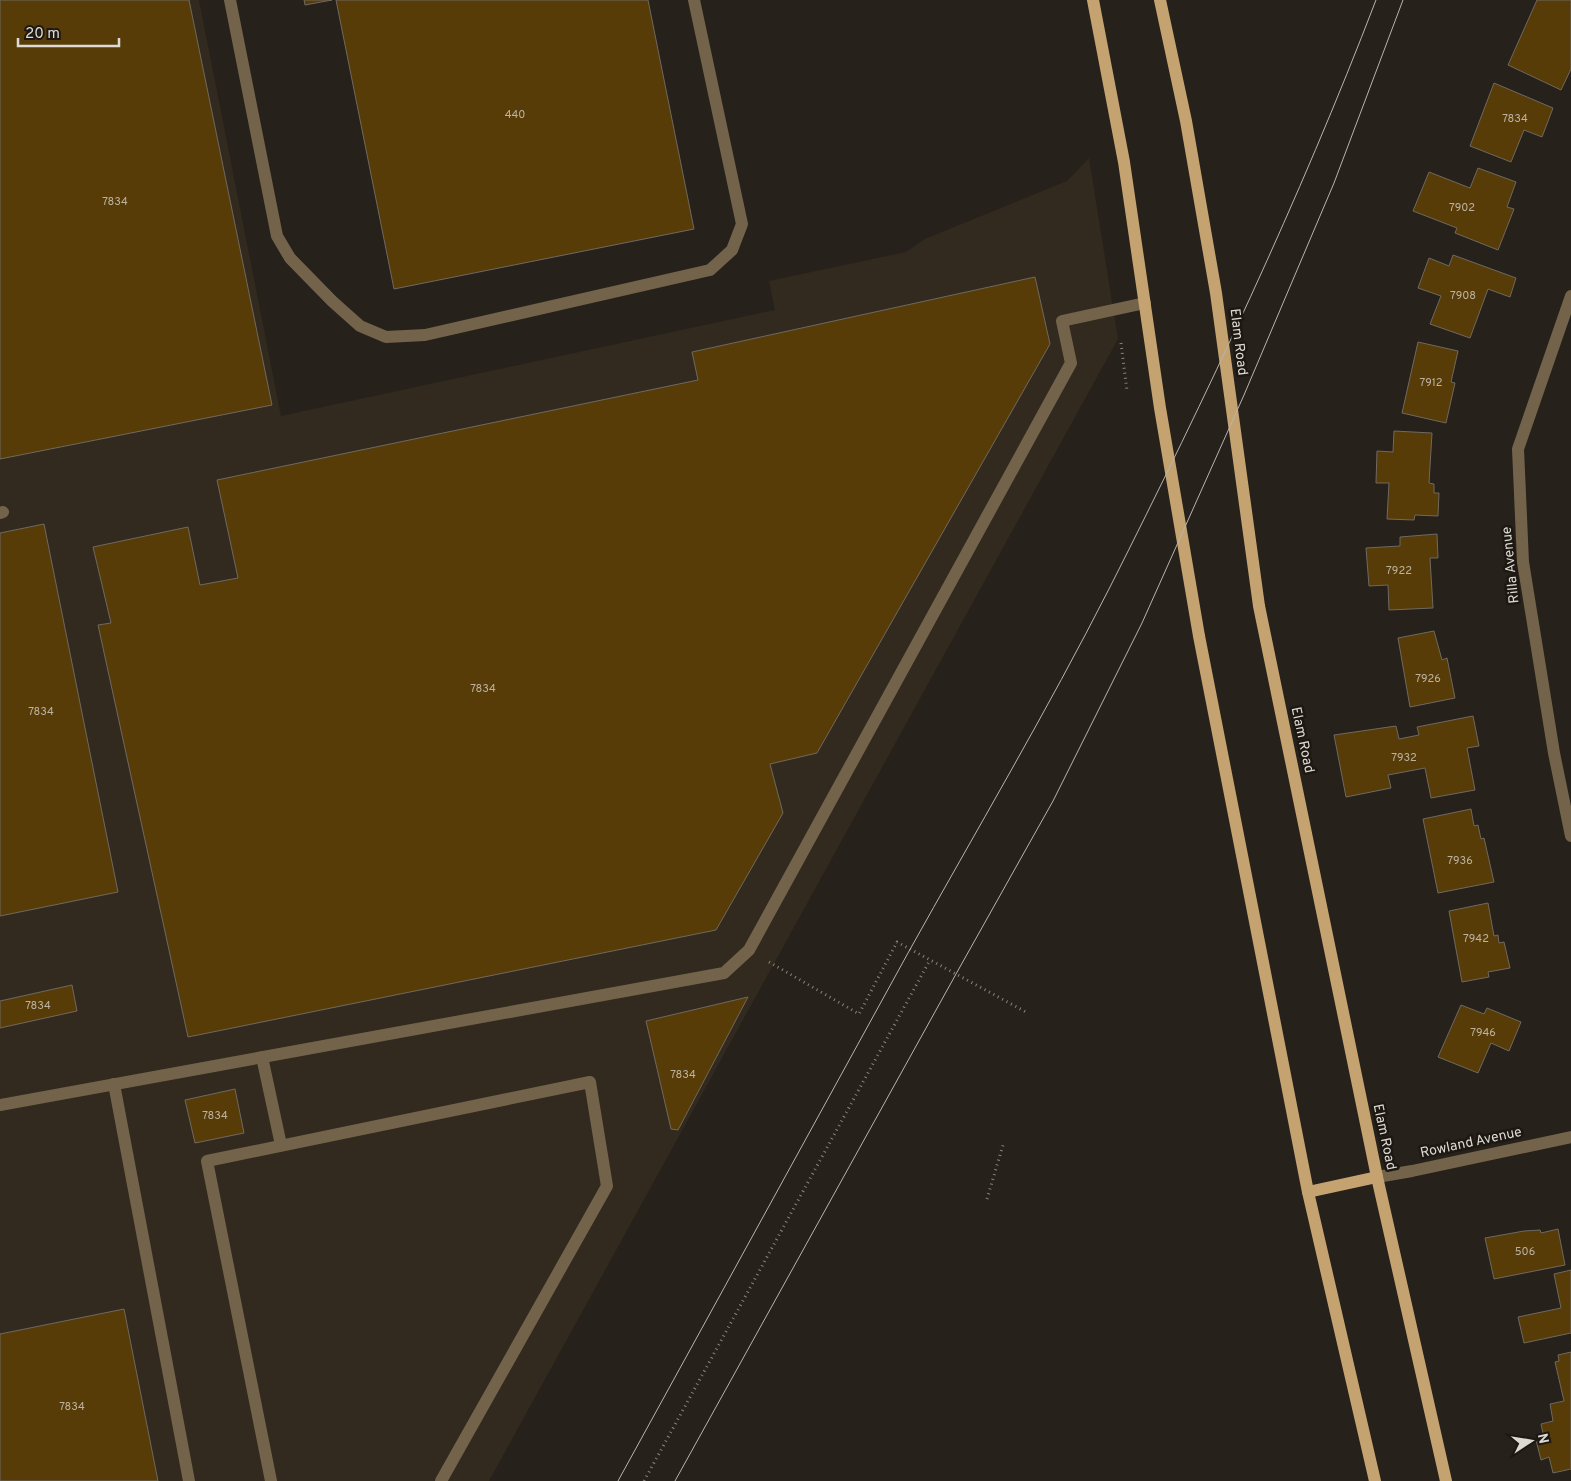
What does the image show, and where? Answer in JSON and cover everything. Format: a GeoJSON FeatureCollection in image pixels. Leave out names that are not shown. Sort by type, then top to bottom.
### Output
{"type":"FeatureCollection","features":[{"type":"Feature","properties":{"kind":"main road"},"geometry":{"type":"LineString","coordinates":[[1092,0],[1124,162],[1160,408],[1199,636],[1308,1192],[1375,1481]]}},
{"type":"Feature","properties":{"kind":"main road","name":"Elam Road"},"geometry":{"type":"LineString","coordinates":[[1160,0],[1186,121],[1216,293],[1260,606],[1377,1177],[1446,1481]]}},
{"type":"Feature","properties":{"kind":"main road"},"geometry":{"type":"LineString","coordinates":[[1308,1192],[1377,1177]]}},
{"type":"Feature","properties":{"kind":"street"},"geometry":{"type":"LineString","coordinates":[[230,0],[278,236],[290,258],[332,301],[360,326],[386,337],[425,335],[710,270],[732,250],[742,224],[694,0]]}},
{"type":"Feature","properties":{"kind":"street","name":"Rilla Avenue"},"geometry":{"type":"LineString","coordinates":[[1571,296],[1518,449],[1523,562],[1554,752],[1571,836]]}},
{"type":"Feature","properties":{"kind":"street"},"geometry":{"type":"LineString","coordinates":[[0,1105],[724,973],[749,950],[1071,363],[1062,321],[1145,303]]}},
{"type":"Feature","properties":{"kind":"street"},"geometry":{"type":"LineString","coordinates":[[262,1057],[281,1145]]}},
{"type":"Feature","properties":{"kind":"street"},"geometry":{"type":"LineString","coordinates":[[271,1481],[207,1161],[590,1082],[607,1186],[441,1481]]}},
{"type":"Feature","properties":{"kind":"street"},"geometry":{"type":"LineString","coordinates":[[114,1084],[189,1481]]}},
{"type":"Feature","properties":{"kind":"street","name":"Rowland Avenue"},"geometry":{"type":"LineString","coordinates":[[1377,1177],[1412,1172],[1571,1137]]}},
{"type":"Feature","properties":{"kind":"path"},"geometry":{"type":"LineString","coordinates":[[1122,343],[1126,391]]}},
{"type":"Feature","properties":{"kind":"path"},"geometry":{"type":"LineString","coordinates":[[749,950],[859,1014],[897,942],[1026,1012]]}},
{"type":"Feature","properties":{"kind":"path"},"geometry":{"type":"LineString","coordinates":[[644,1481],[930,960]]}},
{"type":"Feature","properties":{"kind":"path"},"geometry":{"type":"LineString","coordinates":[[987,1199],[1003,1145]]}},
{"type":"Feature","properties":{"kind":"shaded area"},"geometry":{"type":"Polygon","coordinates":[[[0,0],[199,0],[281,416],[775,310],[769,281],[906,252],[925,239],[1067,181],[1089,158],[1118,339],[489,1481],[0,1481],[0,0]]]}},
{"type":"Feature","properties":{"kind":"building"},"geometry":{"type":"Polygon","coordinates":[[[0,0],[189,0],[272,405],[0,459],[0,0]]]}},
{"type":"Feature","properties":{"kind":"building"},"geometry":{"type":"Polygon","coordinates":[[[304,0],[332,0],[305,5],[304,0]]]}},
{"type":"Feature","properties":{"kind":"building"},"geometry":{"type":"Polygon","coordinates":[[[336,0],[648,0],[694,229],[394,289],[336,0]]]}},
{"type":"Feature","properties":{"kind":"building"},"geometry":{"type":"Polygon","coordinates":[[[1537,0],[1571,0],[1571,69],[1561,90],[1508,65],[1537,0]]]}},
{"type":"Feature","properties":{"kind":"building"},"geometry":{"type":"Polygon","coordinates":[[[1494,83],[1553,108],[1542,137],[1524,130],[1511,162],[1470,146],[1494,83]]]}},
{"type":"Feature","properties":{"kind":"building"},"geometry":{"type":"Polygon","coordinates":[[[1478,168],[1516,182],[1507,207],[1514,209],[1498,250],[1455,233],[1457,228],[1413,211],[1429,172],[1470,188],[1478,168]]]}},
{"type":"Feature","properties":{"kind":"building"},"geometry":{"type":"Polygon","coordinates":[[[1453,255],[1516,278],[1510,297],[1488,289],[1470,338],[1430,324],[1441,296],[1418,288],[1429,258],[1449,266],[1453,255]]]}},
{"type":"Feature","properties":{"kind":"building"},"geometry":{"type":"Polygon","coordinates":[[[1035,277],[1050,344],[817,753],[770,764],[783,813],[716,930],[188,1037],[98,625],[111,623],[93,547],[188,527],[200,585],[238,578],[217,480],[698,380],[692,352],[1035,277]]]}},
{"type":"Feature","properties":{"kind":"building"},"geometry":{"type":"Polygon","coordinates":[[[1418,342],[1458,351],[1451,382],[1455,383],[1446,423],[1402,413],[1418,342]]]}},
{"type":"Feature","properties":{"kind":"building"},"geometry":{"type":"Polygon","coordinates":[[[1394,431],[1432,433],[1429,483],[1434,484],[1434,493],[1439,493],[1438,516],[1415,515],[1414,520],[1387,519],[1389,483],[1376,483],[1377,451],[1393,452],[1394,431]]]}},
{"type":"Feature","properties":{"kind":"building"},"geometry":{"type":"Polygon","coordinates":[[[44,524],[118,892],[0,916],[0,533],[44,524]]]}},
{"type":"Feature","properties":{"kind":"building"},"geometry":{"type":"Polygon","coordinates":[[[1437,534],[1438,558],[1430,558],[1433,608],[1389,610],[1388,585],[1369,586],[1366,548],[1400,546],[1400,537],[1437,534]]]}},
{"type":"Feature","properties":{"kind":"building"},"geometry":{"type":"Polygon","coordinates":[[[1434,631],[1442,660],[1447,658],[1455,698],[1410,707],[1398,638],[1434,631]]]}},
{"type":"Feature","properties":{"kind":"building"},"geometry":{"type":"Polygon","coordinates":[[[1473,716],[1479,746],[1467,748],[1475,790],[1431,798],[1425,768],[1388,775],[1391,788],[1346,797],[1334,735],[1396,726],[1399,739],[1419,735],[1417,727],[1473,716]]]}},
{"type":"Feature","properties":{"kind":"building"},"geometry":{"type":"Polygon","coordinates":[[[1471,809],[1474,826],[1478,825],[1481,839],[1484,838],[1494,882],[1438,893],[1423,819],[1471,809]]]}},
{"type":"Feature","properties":{"kind":"building"},"geometry":{"type":"Polygon","coordinates":[[[1488,903],[1494,936],[1498,935],[1499,943],[1504,942],[1510,968],[1488,972],[1489,977],[1462,982],[1449,911],[1488,903]]]}},
{"type":"Feature","properties":{"kind":"building"},"geometry":{"type":"Polygon","coordinates":[[[72,985],[77,1011],[0,1028],[0,1001],[72,985]]]}},
{"type":"Feature","properties":{"kind":"building"},"geometry":{"type":"Polygon","coordinates":[[[748,997],[678,1130],[671,1129],[646,1021],[748,997]]]}},
{"type":"Feature","properties":{"kind":"building"},"geometry":{"type":"Polygon","coordinates":[[[1461,1005],[1484,1014],[1487,1008],[1521,1022],[1509,1051],[1491,1043],[1478,1073],[1438,1057],[1461,1005]]]}},
{"type":"Feature","properties":{"kind":"building"},"geometry":{"type":"Polygon","coordinates":[[[235,1089],[244,1133],[195,1143],[185,1100],[235,1089]]]}},
{"type":"Feature","properties":{"kind":"building"},"geometry":{"type":"Polygon","coordinates":[[[1558,1229],[1565,1265],[1494,1279],[1485,1238],[1524,1231],[1540,1230],[1541,1233],[1558,1229]]]}},
{"type":"Feature","properties":{"kind":"building"},"geometry":{"type":"Polygon","coordinates":[[[1571,1270],[1571,1333],[1524,1343],[1518,1317],[1561,1308],[1554,1274],[1571,1270]]]}},
{"type":"Feature","properties":{"kind":"building"},"geometry":{"type":"Polygon","coordinates":[[[124,1309],[158,1481],[0,1481],[0,1334],[124,1309]]]}},
{"type":"Feature","properties":{"kind":"building"},"geometry":{"type":"Polygon","coordinates":[[[1571,1352],[1571,1469],[1553,1473],[1549,1457],[1541,1460],[1536,1440],[1544,1438],[1541,1424],[1553,1421],[1550,1404],[1564,1401],[1555,1362],[1559,1361],[1558,1355],[1571,1352]]]}},
{"type":"Feature","properties":{"kind":"tram line"},"geometry":{"type":"LineString","coordinates":[[618,1481],[908,953],[1036,725],[1110,587],[1182,443],[1284,223],[1316,150],[1376,0]]}},
{"type":"Feature","properties":{"kind":"tram line"},"geometry":{"type":"LineString","coordinates":[[675,1481],[1053,801],[1142,623],[1244,395],[1334,183],[1403,0]]}}]}
